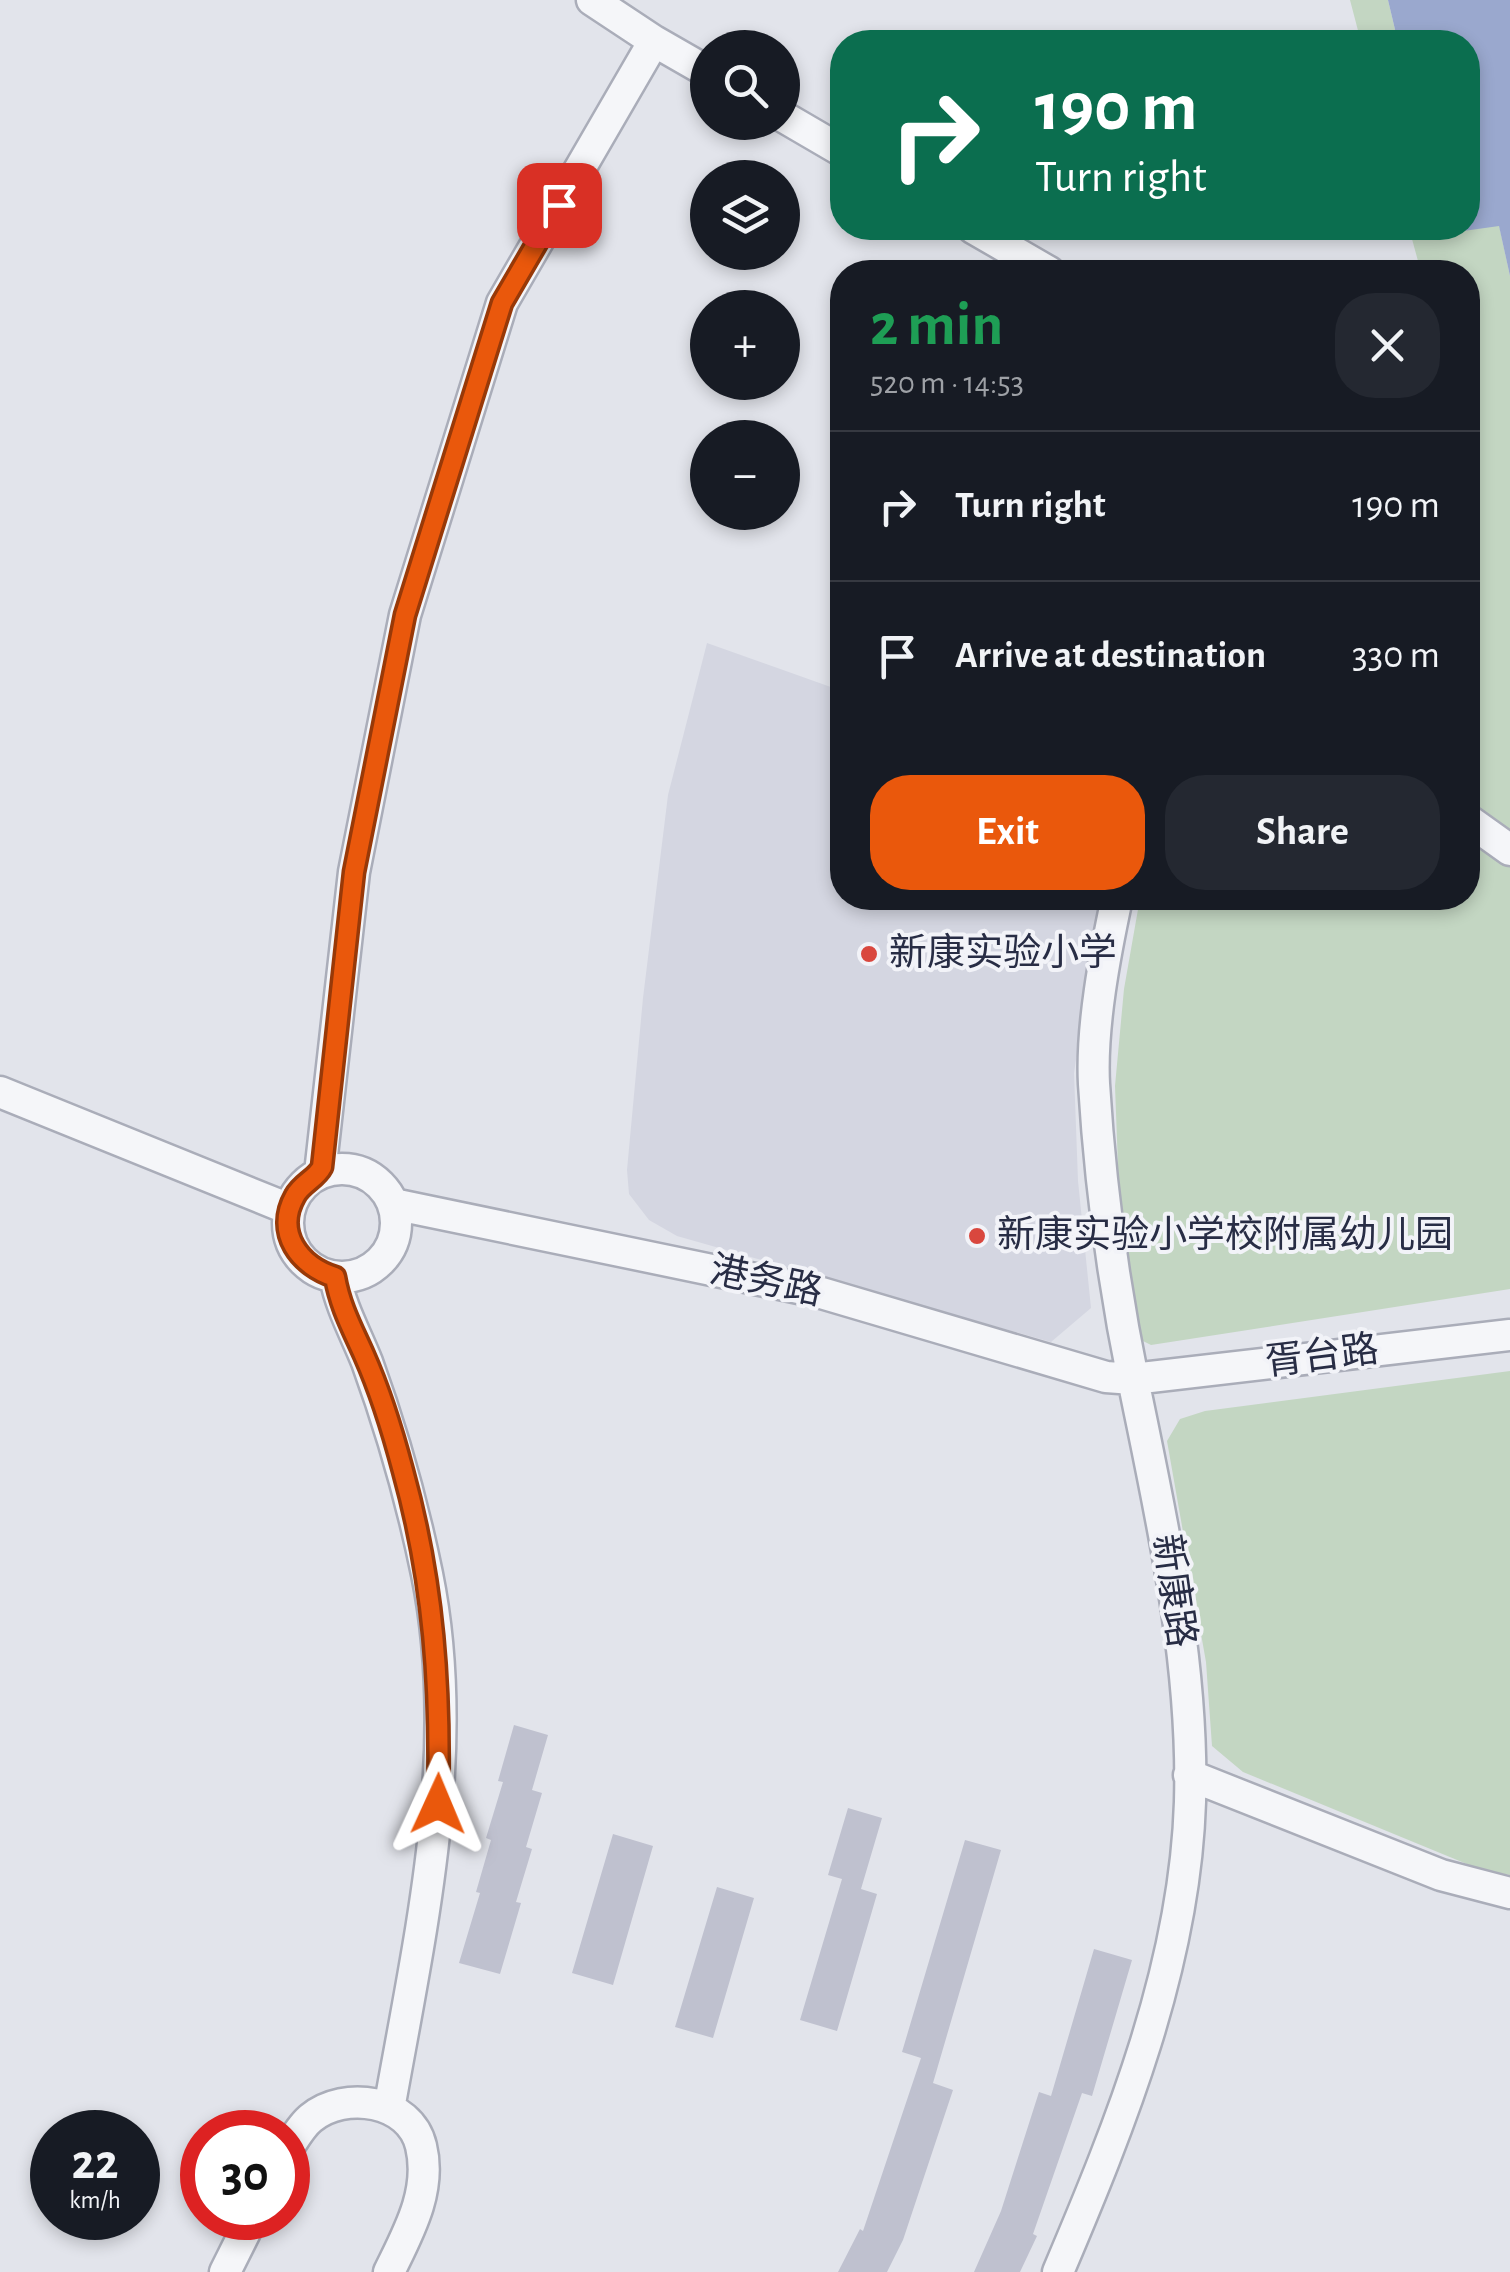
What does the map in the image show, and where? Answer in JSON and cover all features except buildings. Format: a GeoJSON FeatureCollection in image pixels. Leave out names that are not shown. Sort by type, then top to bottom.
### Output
{"type":"FeatureCollection","features":[{"type":"Feature","properties":{"kind":"street"},"geometry":{"type":"LineString","coordinates":[[592,0],[690,62]]}},
{"type":"Feature","properties":{"kind":"street"},"geometry":{"type":"LineString","coordinates":[[320,1173],[354,872],[405,615],[502,303],[654,41]]}},
{"type":"Feature","properties":{"kind":"street"},"geometry":{"type":"LineString","coordinates":[[800,126],[830,144]]}},
{"type":"Feature","properties":{"kind":"street"},"geometry":{"type":"LineString","coordinates":[[994,240],[1029,260]]}},
{"type":"Feature","properties":{"kind":"street"},"geometry":{"type":"LineString","coordinates":[[1480,829],[1510,850]]}},
{"type":"Feature","properties":{"kind":"street","name":"新康路"},"geometry":{"type":"LineString","coordinates":[[1058,2272],[1118,2122],[1160,1986],[1184,1859],[1189,1775],[1170,1548],[1133,1379],[1094,1081],[1106,952],[1115,910]]}},
{"type":"Feature","properties":{"kind":"street"},"geometry":{"type":"LineString","coordinates":[[0,1092],[289,1209]]}},
{"type":"Feature","properties":{"kind":"street"},"geometry":{"type":"LineString","coordinates":[[355,1170],[385,1189],[393,1204],[393,1241],[384,1257],[370,1269],[335,1277],[302,1260],[292,1245],[289,1209],[306,1181],[320,1173],[355,1170]]}},
{"type":"Feature","properties":{"kind":"street","name":"港务路"},"geometry":{"type":"LineString","coordinates":[[393,1204],[818,1292],[1106,1377],[1133,1379]]}},
{"type":"Feature","properties":{"kind":"street"},"geometry":{"type":"LineString","coordinates":[[335,1277],[340,1307],[365,1358],[403,1470],[428,1578],[441,1696],[438,1804],[389,2109]]}},
{"type":"Feature","properties":{"kind":"street","name":"胥台路"},"geometry":{"type":"LineString","coordinates":[[1133,1379],[1510,1335]]}},
{"type":"Feature","properties":{"kind":"street"},"geometry":{"type":"LineString","coordinates":[[1189,1775],[1441,1875],[1510,1893]]}},
{"type":"Feature","properties":{"kind":"street"},"geometry":{"type":"LineString","coordinates":[[310,2120],[341,2104],[371,2101],[409,2122],[420,2143],[420,2205],[389,2272]]}},
{"type":"Feature","properties":{"kind":"street"},"geometry":{"type":"LineString","coordinates":[[225,2272],[241,2240]]}},
{"type":"Feature","properties":{"kind":"shaded area","name":"新康实验小学"},"geometry":{"type":"Polygon","coordinates":[[[707,643],[830,687],[830,910],[1097,910],[1074,1073],[1078,1181],[1091,1308],[1051,1342],[677,1236],[649,1220],[629,1194],[627,1170],[643,998],[668,795],[707,643]]]}},
{"type":"Feature","properties":{"kind":"green space"},"geometry":{"type":"Polygon","coordinates":[[[1350,0],[1388,0],[1395,30],[1358,30],[1350,0]]]}},
{"type":"Feature","properties":{"kind":"green space"},"geometry":{"type":"Polygon","coordinates":[[[1499,225],[1510,276],[1510,830],[1480,809],[1480,260],[1418,260],[1412,240],[1480,240],[1480,228],[1499,225]]]}},
{"type":"Feature","properties":{"kind":"green space"},"geometry":{"type":"Polygon","coordinates":[[[1480,840],[1510,860],[1510,1289],[1151,1345],[1139,1339],[1123,1301],[1115,1086],[1124,989],[1138,910],[1480,910],[1480,840]]]}},
{"type":"Feature","properties":{"kind":"green space"},"geometry":{"type":"Polygon","coordinates":[[[1510,1371],[1510,1875],[1479,1869],[1243,1772],[1212,1746],[1206,1662],[1167,1441],[1180,1419],[1205,1411],[1510,1371]]]}},
{"type":"Feature","properties":{"kind":"water"},"geometry":{"type":"Polygon","coordinates":[[[1388,0],[1510,0],[1510,276],[1499,226],[1480,229],[1480,30],[1395,30],[1388,0]]]}},
{"type":"Feature","properties":{"kind":"place","name":"新康实验小学"},"geometry":{"type":"Point","coordinates":[869,954]}},
{"type":"Feature","properties":{"kind":"place","name":"新康实验小学校附属幼儿园"},"geometry":{"type":"Point","coordinates":[977,1236]}},
{"type":"Feature","properties":{"kind":"route"},"geometry":{"type":"LineString","coordinates":[[438,1804],[441,1696],[428,1578],[403,1470],[365,1358],[340,1307],[335,1277],[302,1260],[292,1245],[289,1209],[306,1181],[320,1173],[322,1167],[354,872],[405,615],[502,303],[559,205]]}}]}
